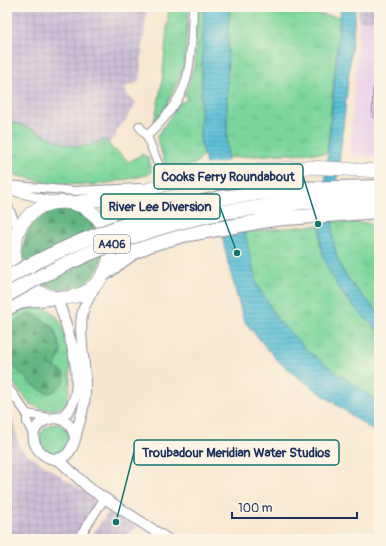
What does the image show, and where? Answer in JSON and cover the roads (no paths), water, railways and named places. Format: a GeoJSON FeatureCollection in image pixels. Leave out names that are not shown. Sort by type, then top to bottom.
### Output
{"type":"FeatureCollection","features":[{"type":"Feature","properties":{"kind":"highway","name":"A406"},"geometry":{"type":"LineString","coordinates":[[7,278],[54,253],[89,238],[140,219],[184,206],[244,194],[294,189],[379,187]]}},
{"type":"Feature","properties":{"kind":"highway","name":"A406"},"geometry":{"type":"LineString","coordinates":[[7,295],[29,282],[92,252],[165,226],[214,214],[267,206],[303,202],[379,200]]}},
{"type":"Feature","properties":{"kind":"highway","name":"A406"},"geometry":{"type":"LineString","coordinates":[[105,273],[132,253],[151,244],[183,235],[274,219],[379,211]]}},
{"type":"Feature","properties":{"kind":"highway"},"geometry":{"type":"LineString","coordinates":[[7,251],[17,231]]}},
{"type":"Feature","properties":{"kind":"highway"},"geometry":{"type":"LineString","coordinates":[[7,308],[24,300],[54,298]]}},
{"type":"Feature","properties":{"kind":"main road"},"geometry":{"type":"LineString","coordinates":[[73,203],[94,213],[104,224],[108,235],[111,252],[105,273],[96,284],[85,293],[71,298],[54,298],[33,289],[23,279],[16,267],[14,255],[17,231],[30,213],[45,204],[56,202],[73,203],[131,195],[163,185],[244,171],[310,167],[379,171]]}},
{"type":"Feature","properties":{"kind":"main road"},"geometry":{"type":"LineString","coordinates":[[108,235],[110,213],[117,205],[131,195]]}},
{"type":"Feature","properties":{"kind":"street"},"geometry":{"type":"LineString","coordinates":[[147,136],[167,114],[180,93],[188,73],[193,7]]}},
{"type":"Feature","properties":{"kind":"street"},"geometry":{"type":"LineString","coordinates":[[7,185],[74,191],[163,185],[147,136],[139,126]]}},
{"type":"Feature","properties":{"kind":"street"},"geometry":{"type":"LineString","coordinates":[[7,185],[12,191],[56,202]]}},
{"type":"Feature","properties":{"kind":"street"},"geometry":{"type":"LineString","coordinates":[[7,204],[17,231]]}},
{"type":"Feature","properties":{"kind":"street"},"geometry":{"type":"LineString","coordinates":[[75,474],[70,454],[85,394],[86,370],[81,326],[83,314],[96,284]]}},
{"type":"Feature","properties":{"kind":"street"},"geometry":{"type":"LineString","coordinates":[[34,436],[39,425],[53,418],[62,417],[72,406],[76,393],[76,361],[54,298]]}},
{"type":"Feature","properties":{"kind":"street"},"geometry":{"type":"LineString","coordinates":[[7,386],[27,414],[28,422],[34,436],[37,449],[41,454],[60,460],[89,488],[167,539]]}},
{"type":"Feature","properties":{"kind":"street"},"geometry":{"type":"LineString","coordinates":[[27,414],[53,418],[69,424],[73,430],[73,446],[61,458],[54,459]]}},
{"type":"Feature","properties":{"kind":"street"},"geometry":{"type":"LineString","coordinates":[[78,539],[104,499]]}},
{"type":"Feature","properties":{"kind":"water"},"geometry":{"type":"Polygon","coordinates":[[[204,7],[229,7],[227,158],[257,285],[277,319],[310,353],[379,403],[379,435],[292,373],[276,359],[244,321],[229,267],[200,138],[204,7]]]}},
{"type":"Feature","properties":{"kind":"water"},"geometry":{"type":"Polygon","coordinates":[[[341,7],[355,7],[355,15],[332,231],[337,258],[346,277],[379,313],[379,332],[342,292],[329,270],[320,242],[341,7]]]}},
{"type":"Feature","properties":{"kind":"place","name":"Cooks Ferry Roundabout"},"geometry":{"type":"Point","coordinates":[318,224]}},
{"type":"Feature","properties":{"kind":"place","name":"River Lee Diversion"},"geometry":{"type":"Point","coordinates":[237,253]}},
{"type":"Feature","properties":{"kind":"place","name":"Troubadour Meridian Water Studios"},"geometry":{"type":"Point","coordinates":[116,522]}}]}
